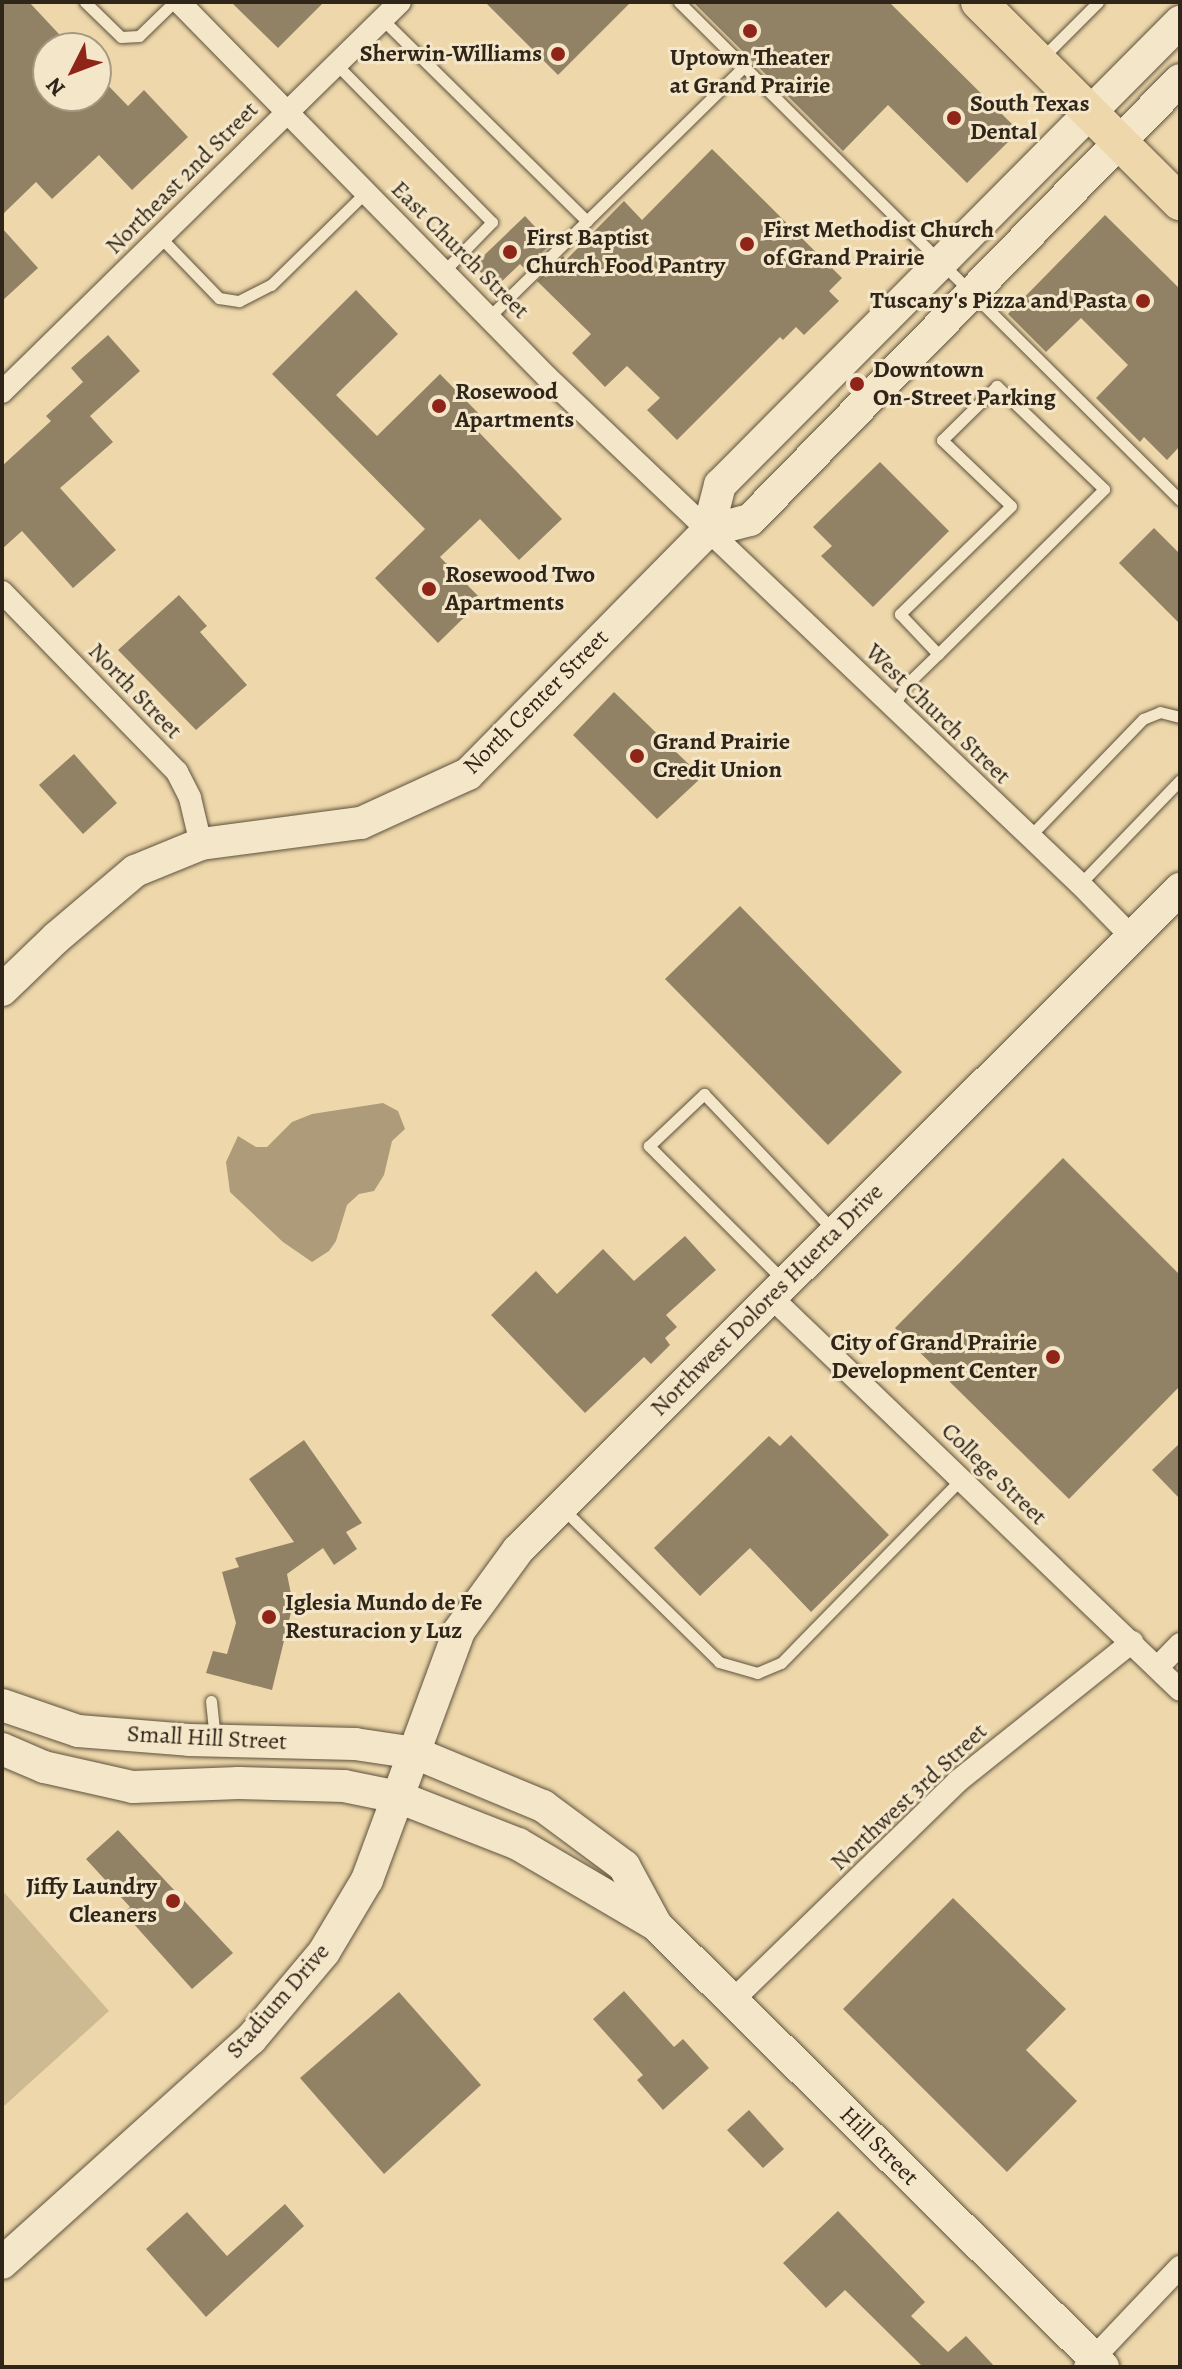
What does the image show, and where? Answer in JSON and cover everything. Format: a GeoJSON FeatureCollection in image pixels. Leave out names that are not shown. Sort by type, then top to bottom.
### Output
{"type":"FeatureCollection","features":[{"type":"Feature","properties":{"kind":"main road"},"geometry":{"type":"LineString","coordinates":[[982,3],[1180,202]]}},
{"type":"Feature","properties":{"kind":"street","name":"East Church Street"},"geometry":{"type":"LineString","coordinates":[[176,2],[708,531]]}},
{"type":"Feature","properties":{"kind":"street","name":"Northeast 2nd Street"},"geometry":{"type":"LineString","coordinates":[[2,392],[400,2]]}},
{"type":"Feature","properties":{"kind":"street"},"geometry":{"type":"LineString","coordinates":[[1180,22],[720,485],[708,531],[750,520],[1180,80]]}},
{"type":"Feature","properties":{"kind":"street","name":"West Church Street"},"geometry":{"type":"LineString","coordinates":[[708,531],[1131,936]]}},
{"type":"Feature","properties":{"kind":"street","name":"North Center Street"},"geometry":{"type":"LineString","coordinates":[[2,990],[56,938],[135,871],[201,844],[361,823],[468,774],[708,531]]}},
{"type":"Feature","properties":{"kind":"street","name":"North Street"},"geometry":{"type":"LineString","coordinates":[[2,592],[177,772],[190,798],[201,844]]}},
{"type":"Feature","properties":{"kind":"street","name":"Northwest Dolores Huerta Drive"},"geometry":{"type":"LineString","coordinates":[[415,1753],[459,1631],[518,1550],[1131,936],[1175,904]]}},
{"type":"Feature","properties":{"kind":"street","name":"College Street"},"geometry":{"type":"LineString","coordinates":[[778,1290],[961,1479],[1180,1690]]}},
{"type":"Feature","properties":{"kind":"street","name":"Northwest 3rd Street"},"geometry":{"type":"LineString","coordinates":[[732,2001],[958,1781],[1132,1642]]}},
{"type":"Feature","properties":{"kind":"street"},"geometry":{"type":"LineString","coordinates":[[1158,1667],[1180,1644]]}},
{"type":"Feature","properties":{"kind":"street","name":"Small Hill Street"},"geometry":{"type":"LineString","coordinates":[[2,1705],[78,1731],[216,1741],[355,1744],[415,1753]]}},
{"type":"Feature","properties":{"kind":"street","name":"Small Hill Street"},"geometry":{"type":"LineString","coordinates":[[2,1749],[44,1767],[133,1787],[239,1783],[344,1786],[398,1797]]}},
{"type":"Feature","properties":{"kind":"street","name":"Stadium Drive"},"geometry":{"type":"LineString","coordinates":[[2,2263],[251,2039],[324,1952],[367,1880],[415,1753]]}},
{"type":"Feature","properties":{"kind":"street","name":"Hill Street"},"geometry":{"type":"LineString","coordinates":[[415,1753],[543,1806],[624,1866],[656,1925]]}},
{"type":"Feature","properties":{"kind":"street","name":"Hill Street"},"geometry":{"type":"LineString","coordinates":[[398,1797],[518,1844],[656,1925],[1094,2364]]}},
{"type":"Feature","properties":{"kind":"street"},"geometry":{"type":"LineString","coordinates":[[1094,2364],[1180,2267]]}},
{"type":"Feature","properties":{"kind":"lane"},"geometry":{"type":"LineString","coordinates":[[85,2],[121,37],[139,36],[176,2]]}},
{"type":"Feature","properties":{"kind":"lane"},"geometry":{"type":"LineString","coordinates":[[679,2],[940,265],[1180,500]]}},
{"type":"Feature","properties":{"kind":"lane"},"geometry":{"type":"LineString","coordinates":[[1038,61],[1098,2]]}},
{"type":"Feature","properties":{"kind":"lane"},"geometry":{"type":"LineString","coordinates":[[382,19],[587,221]]}},
{"type":"Feature","properties":{"kind":"lane"},"geometry":{"type":"LineString","coordinates":[[336,64],[492,222],[444,271]]}},
{"type":"Feature","properties":{"kind":"lane"},"geometry":{"type":"LineString","coordinates":[[490,316],[744,66]]}},
{"type":"Feature","properties":{"kind":"lane"},"geometry":{"type":"LineString","coordinates":[[160,237],[219,298],[239,301],[271,285],[366,192]]}},
{"type":"Feature","properties":{"kind":"lane"},"geometry":{"type":"LineString","coordinates":[[893,706],[908,683],[938,654],[1104,489],[997,386],[942,440],[1011,506],[900,614],[938,654]]}},
{"type":"Feature","properties":{"kind":"lane"},"geometry":{"type":"LineString","coordinates":[[1030,836],[1143,719],[1160,712],[1180,717]]}},
{"type":"Feature","properties":{"kind":"lane"},"geometry":{"type":"LineString","coordinates":[[1080,884],[1180,780]]}},
{"type":"Feature","properties":{"kind":"lane"},"geometry":{"type":"LineString","coordinates":[[778,1290],[649,1146],[704,1094],[835,1233]]}},
{"type":"Feature","properties":{"kind":"lane"},"geometry":{"type":"LineString","coordinates":[[559,1506],[719,1662],[757,1673],[781,1663],[961,1479]]}},
{"type":"Feature","properties":{"kind":"lane"},"geometry":{"type":"LineString","coordinates":[[211,1701],[216,1741]]}},
{"type":"Feature","properties":{"kind":"shaded area"},"geometry":{"type":"Polygon","coordinates":[[[383,1103],[398,1111],[405,1129],[392,1141],[384,1175],[374,1191],[359,1194],[347,1205],[336,1241],[329,1251],[312,1262],[283,1242],[230,1192],[226,1162],[238,1136],[256,1147],[267,1147],[292,1122],[312,1114],[383,1103]]]}},
{"type":"Feature","properties":{"kind":"shaded area"},"geometry":{"type":"Polygon","coordinates":[[[2,1890],[109,2011],[3,2107],[2,2106],[2,1890]]]}},
{"type":"Feature","properties":{"kind":"building"},"geometry":{"type":"Polygon","coordinates":[[[2,2],[29,2],[57,32],[32,32],[32,112],[112,112],[112,90],[128,106],[144,90],[188,137],[132,190],[99,155],[52,199],[36,182],[2,215],[2,2]]]}},
{"type":"Feature","properties":{"kind":"building"},"geometry":{"type":"Polygon","coordinates":[[[231,2],[324,2],[278,48],[231,2]]]}},
{"type":"Feature","properties":{"kind":"building","name":"Sherwin-Williams"},"geometry":{"type":"Polygon","coordinates":[[[485,2],[631,2],[558,75],[485,2]]]}},
{"type":"Feature","properties":{"kind":"building"},"geometry":{"type":"Polygon","coordinates":[[[693,2],[889,2],[1019,131],[967,183],[888,105],[843,151],[693,2]]]}},
{"type":"Feature","properties":{"kind":"building"},"geometry":{"type":"Polygon","coordinates":[[[712,149],[842,278],[829,291],[839,301],[804,335],[796,327],[783,340],[780,337],[677,440],[647,410],[660,398],[627,366],[605,387],[572,353],[591,334],[537,281],[563,256],[566,260],[624,201],[642,220],[712,149]]]}},
{"type":"Feature","properties":{"kind":"building"},"geometry":{"type":"Polygon","coordinates":[[[1105,215],[1180,289],[1180,446],[1167,460],[1144,437],[1140,442],[1096,398],[1128,365],[1081,318],[1046,352],[1008,314],[1105,215]]]}},
{"type":"Feature","properties":{"kind":"building","name":"First Baptist Church Food Pantry"},"geometry":{"type":"Polygon","coordinates":[[[525,216],[551,244],[525,269],[520,264],[495,288],[474,265],[525,216]]]}},
{"type":"Feature","properties":{"kind":"building"},"geometry":{"type":"Polygon","coordinates":[[[2,228],[38,268],[2,301],[2,228]]]}},
{"type":"Feature","properties":{"kind":"building"},"geometry":{"type":"Polygon","coordinates":[[[356,290],[398,334],[336,395],[377,436],[440,374],[483,418],[474,427],[562,519],[519,560],[480,519],[440,557],[482,600],[438,643],[375,578],[425,529],[272,374],[356,290]]]}},
{"type":"Feature","properties":{"kind":"building"},"geometry":{"type":"Polygon","coordinates":[[[108,335],[140,371],[90,416],[113,442],[60,488],[116,550],[73,588],[22,531],[2,549],[2,466],[51,421],[46,416],[83,382],[71,368],[108,335]]]}},
{"type":"Feature","properties":{"kind":"building"},"geometry":{"type":"Polygon","coordinates":[[[880,462],[949,531],[873,607],[821,556],[832,546],[813,527],[880,462]]]}},
{"type":"Feature","properties":{"kind":"building"},"geometry":{"type":"Polygon","coordinates":[[[1154,528],[1180,554],[1180,624],[1119,563],[1154,528]]]}},
{"type":"Feature","properties":{"kind":"building"},"geometry":{"type":"Polygon","coordinates":[[[179,595],[207,626],[200,632],[247,685],[196,730],[118,650],[179,595]]]}},
{"type":"Feature","properties":{"kind":"building","name":"Grand Prairie Credit Union"},"geometry":{"type":"Polygon","coordinates":[[[614,692],[702,777],[657,819],[573,735],[614,692]]]}},
{"type":"Feature","properties":{"kind":"building"},"geometry":{"type":"Polygon","coordinates":[[[74,754],[117,803],[83,834],[39,785],[74,754]]]}},
{"type":"Feature","properties":{"kind":"building"},"geometry":{"type":"Polygon","coordinates":[[[740,906],[902,1072],[828,1145],[665,979],[740,906]]]}},
{"type":"Feature","properties":{"kind":"building","name":"City of Grand Prairie Development Center"},"geometry":{"type":"Polygon","coordinates":[[[1063,1158],[1180,1275],[1180,1386],[1069,1499],[895,1328],[1063,1158]]]}},
{"type":"Feature","properties":{"kind":"building"},"geometry":{"type":"Polygon","coordinates":[[[685,1236],[716,1270],[666,1315],[677,1327],[665,1338],[670,1345],[651,1364],[644,1357],[585,1413],[491,1315],[536,1271],[557,1294],[603,1249],[634,1281],[685,1236]]]}},
{"type":"Feature","properties":{"kind":"building"},"geometry":{"type":"Polygon","coordinates":[[[791,1435],[889,1535],[811,1612],[750,1548],[700,1596],[654,1548],[769,1436],[780,1446],[791,1435]]]}},
{"type":"Feature","properties":{"kind":"building"},"geometry":{"type":"Polygon","coordinates":[[[304,1440],[362,1523],[346,1532],[357,1549],[334,1565],[323,1548],[287,1574],[293,1604],[272,1690],[206,1673],[213,1651],[227,1654],[236,1623],[222,1572],[239,1567],[235,1558],[294,1542],[249,1479],[304,1440]]]}},
{"type":"Feature","properties":{"kind":"building"},"geometry":{"type":"Polygon","coordinates":[[[1180,1443],[1180,1499],[1152,1470],[1180,1443]]]}},
{"type":"Feature","properties":{"kind":"building"},"geometry":{"type":"Polygon","coordinates":[[[118,1830],[233,1953],[192,1989],[124,1913],[130,1907],[86,1859],[118,1830]]]}},
{"type":"Feature","properties":{"kind":"building"},"geometry":{"type":"Polygon","coordinates":[[[953,1898],[1066,2009],[1026,2050],[1077,2101],[1007,2172],[843,2009],[953,1898]]]}},
{"type":"Feature","properties":{"kind":"building"},"geometry":{"type":"Polygon","coordinates":[[[624,1991],[674,2047],[683,2039],[709,2068],[663,2110],[637,2080],[643,2075],[593,2019],[624,1991]]]}},
{"type":"Feature","properties":{"kind":"building"},"geometry":{"type":"Polygon","coordinates":[[[399,1992],[481,2085],[384,2174],[300,2078],[399,1992]]]}},
{"type":"Feature","properties":{"kind":"building"},"geometry":{"type":"Polygon","coordinates":[[[749,2110],[784,2149],[763,2168],[727,2130],[749,2110]]]}},
{"type":"Feature","properties":{"kind":"building"},"geometry":{"type":"Polygon","coordinates":[[[285,2204],[304,2226],[206,2317],[146,2249],[187,2212],[227,2256],[285,2204]]]}},
{"type":"Feature","properties":{"kind":"building"},"geometry":{"type":"Polygon","coordinates":[[[838,2211],[925,2302],[911,2316],[948,2352],[966,2336],[995,2367],[923,2367],[845,2290],[826,2308],[783,2263],[838,2211]]]}},
{"type":"Feature","properties":{"kind":"place","name":"Uptown Theater at Grand Prairie"},"geometry":{"type":"Point","coordinates":[750,31]}},
{"type":"Feature","properties":{"kind":"place","name":"Sherwin-Williams"},"geometry":{"type":"Point","coordinates":[558,54]}},
{"type":"Feature","properties":{"kind":"place","name":"South Texas Dental"},"geometry":{"type":"Point","coordinates":[954,118]}},
{"type":"Feature","properties":{"kind":"place","name":"First Methodist Church of Grand Prairie"},"geometry":{"type":"Point","coordinates":[747,244]}},
{"type":"Feature","properties":{"kind":"place","name":"First Baptist Church Food Pantry"},"geometry":{"type":"Point","coordinates":[510,252]}},
{"type":"Feature","properties":{"kind":"place","name":"Tuscany's Pizza and Pasta"},"geometry":{"type":"Point","coordinates":[1143,301]}},
{"type":"Feature","properties":{"kind":"place","name":"Downtown On-Street Parking"},"geometry":{"type":"Point","coordinates":[857,384]}},
{"type":"Feature","properties":{"kind":"place","name":"Rosewood Apartments"},"geometry":{"type":"Point","coordinates":[439,406]}},
{"type":"Feature","properties":{"kind":"place","name":"Rosewood Two Apartments"},"geometry":{"type":"Point","coordinates":[429,589]}},
{"type":"Feature","properties":{"kind":"place","name":"Grand Prairie Credit Union"},"geometry":{"type":"Point","coordinates":[637,756]}},
{"type":"Feature","properties":{"kind":"place","name":"City of Grand Prairie Development Center"},"geometry":{"type":"Point","coordinates":[1053,1357]}},
{"type":"Feature","properties":{"kind":"place","name":"Iglesia Mundo de Fe Resturacion y Luz"},"geometry":{"type":"Point","coordinates":[269,1617]}},
{"type":"Feature","properties":{"kind":"place","name":"Jiffy Laundry Cleaners"},"geometry":{"type":"Point","coordinates":[173,1901]}}]}
